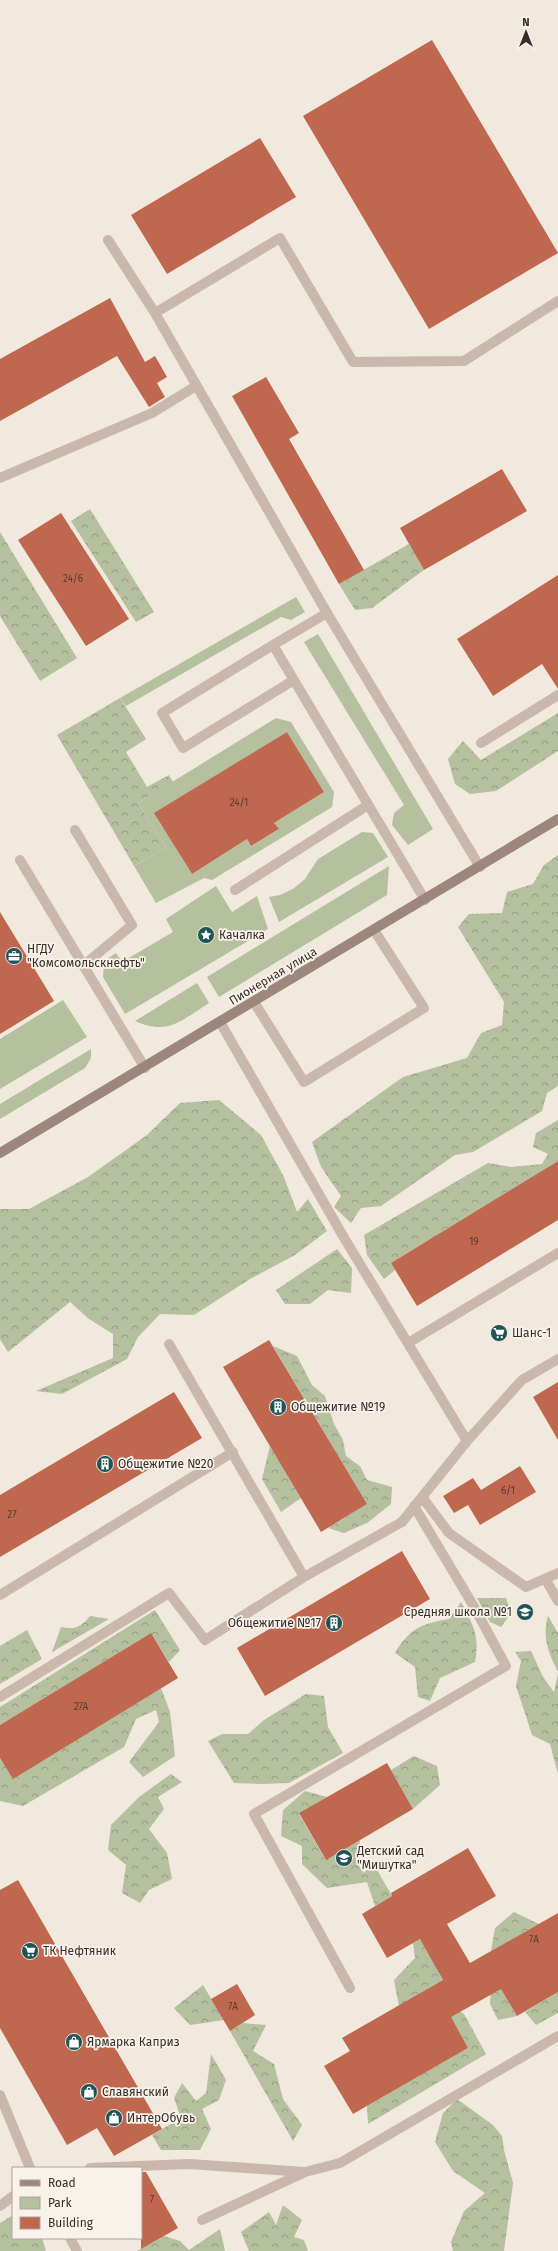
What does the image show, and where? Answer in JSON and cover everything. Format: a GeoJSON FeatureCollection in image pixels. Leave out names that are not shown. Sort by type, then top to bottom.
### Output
{"type":"FeatureCollection","features":[{"type":"Feature","properties":{"kind":"main road","name":"Пионерная улица"},"geometry":{"type":"LineString","coordinates":[[0,1153],[145,1068],[558,820]]}},
{"type":"Feature","properties":{"kind":"street"},"geometry":{"type":"LineString","coordinates":[[155,313],[280,238],[353,362],[464,361],[558,301]]}},
{"type":"Feature","properties":{"kind":"street"},"geometry":{"type":"LineString","coordinates":[[108,240],[155,313],[327,613],[480,867]]}},
{"type":"Feature","properties":{"kind":"street"},"geometry":{"type":"LineString","coordinates":[[0,478],[152,412],[196,386]]}},
{"type":"Feature","properties":{"kind":"street"},"geometry":{"type":"LineString","coordinates":[[294,680],[183,748],[162,713],[327,613]]}},
{"type":"Feature","properties":{"kind":"street"},"geometry":{"type":"LineString","coordinates":[[273,645],[425,900]]}},
{"type":"Feature","properties":{"kind":"street"},"geometry":{"type":"LineString","coordinates":[[481,743],[558,695]]}},
{"type":"Feature","properties":{"kind":"street"},"geometry":{"type":"LineString","coordinates":[[234,890],[368,805]]}},
{"type":"Feature","properties":{"kind":"street"},"geometry":{"type":"LineString","coordinates":[[75,830],[132,925],[84,965]]}},
{"type":"Feature","properties":{"kind":"street"},"geometry":{"type":"LineString","coordinates":[[20,860],[145,1068]]}},
{"type":"Feature","properties":{"kind":"street"},"geometry":{"type":"LineString","coordinates":[[254,1002],[304,1082],[424,1008],[374,930]]}},
{"type":"Feature","properties":{"kind":"street"},"geometry":{"type":"LineString","coordinates":[[220,1022],[343,1236],[467,1441]]}},
{"type":"Feature","properties":{"kind":"street"},"geometry":{"type":"LineString","coordinates":[[408,1343],[558,1253]]}},
{"type":"Feature","properties":{"kind":"street"},"geometry":{"type":"LineString","coordinates":[[169,1344],[233,1452],[304,1577]]}},
{"type":"Feature","properties":{"kind":"street"},"geometry":{"type":"LineString","coordinates":[[0,1697],[169,1593],[205,1640],[304,1577],[402,1522],[467,1441],[522,1380],[558,1359]]}},
{"type":"Feature","properties":{"kind":"street"},"geometry":{"type":"LineString","coordinates":[[0,1595],[233,1452]]}},
{"type":"Feature","properties":{"kind":"street"},"geometry":{"type":"LineString","coordinates":[[422,1497],[449,1533],[526,1587],[546,1580],[558,1573]]}},
{"type":"Feature","properties":{"kind":"street"},"geometry":{"type":"LineString","coordinates":[[350,1988],[254,1814],[506,1666],[414,1506]]}},
{"type":"Feature","properties":{"kind":"street"},"geometry":{"type":"LineString","coordinates":[[546,1580],[558,1601]]}},
{"type":"Feature","properties":{"kind":"street"},"geometry":{"type":"LineString","coordinates":[[202,2220],[305,2172],[340,2163],[558,2036]]}},
{"type":"Feature","properties":{"kind":"street"},"geometry":{"type":"LineString","coordinates":[[0,2096],[30,2167]]}},
{"type":"Feature","properties":{"kind":"street"},"geometry":{"type":"LineString","coordinates":[[115,2167],[189,2164],[305,2172]]}},
{"type":"Feature","properties":{"kind":"street"},"geometry":{"type":"LineString","coordinates":[[0,2206],[12,2197]]}},
{"type":"Feature","properties":{"kind":"street"},"geometry":{"type":"LineString","coordinates":[[71,2239],[77,2251]]}},
{"type":"Feature","properties":{"kind":"green space"},"geometry":{"type":"Polygon","coordinates":[[[90,509],[154,612],[136,622],[71,521],[90,509]]]}},
{"type":"Feature","properties":{"kind":"green space"},"geometry":{"type":"Polygon","coordinates":[[[0,532],[77,658],[40,681],[0,616],[0,532]]]}},
{"type":"Feature","properties":{"kind":"green space"},"geometry":{"type":"Polygon","coordinates":[[[409,544],[424,570],[372,608],[355,610],[339,584],[409,544]]]}},
{"type":"Feature","properties":{"kind":"green space"},"geometry":{"type":"Polygon","coordinates":[[[296,597],[305,612],[291,620],[281,617],[126,706],[120,698],[296,597]]]}},
{"type":"Feature","properties":{"kind":"green space"},"geometry":{"type":"Polygon","coordinates":[[[318,634],[433,829],[408,845],[392,825],[394,813],[404,805],[304,642],[318,634]]]}},
{"type":"Feature","properties":{"kind":"green space"},"geometry":{"type":"Polygon","coordinates":[[[120,698],[146,739],[126,752],[147,787],[169,775],[173,782],[138,803],[166,847],[134,866],[57,735],[120,698]]]}},
{"type":"Feature","properties":{"kind":"green space"},"geometry":{"type":"Polygon","coordinates":[[[558,713],[558,751],[496,791],[470,794],[455,784],[448,759],[463,741],[481,760],[558,713]]]}},
{"type":"Feature","properties":{"kind":"green space"},"geometry":{"type":"Polygon","coordinates":[[[276,718],[291,722],[334,792],[332,807],[212,880],[204,878],[156,903],[134,866],[166,847],[138,803],[276,718]],[[287,732],[155,814],[192,874],[247,839],[251,846],[278,830],[274,823],[324,792],[287,732]]]}},
{"type":"Feature","properties":{"kind":"green space"},"geometry":{"type":"Polygon","coordinates":[[[362,832],[373,833],[388,857],[279,922],[269,897],[280,895],[293,889],[305,879],[318,859],[362,832]]]}},
{"type":"Feature","properties":{"kind":"green space"},"geometry":{"type":"Polygon","coordinates":[[[558,855],[558,1086],[547,1093],[542,1111],[473,1152],[455,1155],[381,1206],[361,1208],[351,1223],[334,1207],[341,1196],[321,1167],[312,1142],[403,1077],[467,1058],[481,1033],[502,1025],[504,1002],[458,927],[469,914],[502,913],[507,892],[533,884],[544,865],[558,855]]]}},
{"type":"Feature","properties":{"kind":"green space"},"geometry":{"type":"Polygon","coordinates":[[[389,866],[387,895],[219,997],[207,977],[389,866]]]}},
{"type":"Feature","properties":{"kind":"green space"},"geometry":{"type":"Polygon","coordinates":[[[216,886],[232,912],[257,896],[268,929],[125,1014],[103,977],[104,961],[116,953],[122,962],[173,932],[166,919],[216,886]]]}},
{"type":"Feature","properties":{"kind":"green space"},"geometry":{"type":"Polygon","coordinates":[[[197,983],[209,1003],[191,1015],[174,1024],[157,1027],[135,1021],[197,983]]]}},
{"type":"Feature","properties":{"kind":"green space"},"geometry":{"type":"Polygon","coordinates":[[[63,1000],[87,1037],[0,1089],[0,1039],[63,1000]]]}},
{"type":"Feature","properties":{"kind":"green space"},"geometry":{"type":"Polygon","coordinates":[[[91,1049],[91,1058],[85,1068],[0,1119],[0,1104],[91,1049]]]}},
{"type":"Feature","properties":{"kind":"green space"},"geometry":{"type":"Polygon","coordinates":[[[219,1100],[261,1135],[284,1177],[297,1212],[308,1199],[327,1231],[295,1255],[250,1279],[194,1315],[160,1314],[138,1337],[127,1359],[62,1394],[36,1391],[113,1358],[113,1334],[89,1319],[70,1302],[8,1352],[0,1339],[0,1209],[29,1209],[88,1177],[147,1135],[180,1103],[219,1100]]]}},
{"type":"Feature","properties":{"kind":"green space"},"geometry":{"type":"Polygon","coordinates":[[[558,1120],[558,1161],[391,1263],[395,1270],[384,1279],[367,1255],[364,1235],[488,1163],[511,1167],[542,1164],[548,1154],[533,1147],[536,1133],[558,1120]]]}},
{"type":"Feature","properties":{"kind":"green space"},"geometry":{"type":"Polygon","coordinates":[[[337,1249],[352,1268],[351,1293],[328,1290],[310,1304],[285,1304],[276,1290],[337,1249]]]}},
{"type":"Feature","properties":{"kind":"green space"},"geometry":{"type":"Polygon","coordinates":[[[273,1346],[297,1356],[312,1385],[325,1396],[334,1424],[343,1440],[346,1456],[360,1466],[367,1480],[392,1487],[391,1504],[367,1523],[344,1533],[328,1528],[367,1504],[273,1346]]]}},
{"type":"Feature","properties":{"kind":"green space"},"geometry":{"type":"Polygon","coordinates":[[[270,1446],[301,1498],[281,1512],[262,1479],[270,1446]]]}},
{"type":"Feature","properties":{"kind":"green space"},"geometry":{"type":"Polygon","coordinates":[[[477,1598],[506,1598],[511,1613],[501,1627],[490,1622],[477,1598]]]}},
{"type":"Feature","properties":{"kind":"green space"},"geometry":{"type":"Polygon","coordinates":[[[461,1602],[469,1617],[476,1637],[477,1644],[475,1662],[440,1678],[430,1701],[418,1697],[415,1667],[395,1653],[406,1638],[417,1628],[449,1619],[461,1602]]]}},
{"type":"Feature","properties":{"kind":"green space"},"geometry":{"type":"Polygon","coordinates":[[[155,1610],[180,1650],[169,1662],[151,1633],[0,1725],[0,1707],[155,1610]]]}},
{"type":"Feature","properties":{"kind":"green space"},"geometry":{"type":"Polygon","coordinates":[[[90,1616],[109,1619],[52,1652],[61,1627],[77,1627],[84,1623],[90,1616]]]}},
{"type":"Feature","properties":{"kind":"green space"},"geometry":{"type":"Polygon","coordinates":[[[548,1616],[558,1633],[558,1671],[551,1658],[547,1644],[546,1623],[548,1616]]]}},
{"type":"Feature","properties":{"kind":"green space"},"geometry":{"type":"Polygon","coordinates":[[[27,1630],[42,1659],[0,1684],[0,1646],[27,1630]]]}},
{"type":"Feature","properties":{"kind":"green space"},"geometry":{"type":"Polygon","coordinates":[[[531,1651],[543,1677],[554,1692],[558,1673],[558,1774],[550,1744],[532,1735],[516,1686],[521,1661],[515,1652],[531,1651]]]}},
{"type":"Feature","properties":{"kind":"green space"},"geometry":{"type":"Polygon","coordinates":[[[161,1688],[170,1712],[175,1756],[143,1777],[129,1762],[159,1722],[156,1710],[136,1719],[124,1747],[23,1806],[0,1801],[0,1758],[13,1778],[161,1688]]]}},
{"type":"Feature","properties":{"kind":"green space"},"geometry":{"type":"Polygon","coordinates":[[[306,1694],[324,1696],[328,1727],[343,1753],[289,1783],[234,1783],[208,1741],[222,1734],[248,1734],[264,1720],[306,1694]]]}},
{"type":"Feature","properties":{"kind":"green space"},"geometry":{"type":"Polygon","coordinates":[[[414,1756],[437,1766],[440,1785],[413,1809],[391,1770],[414,1756]]]}},
{"type":"Feature","properties":{"kind":"green space"},"geometry":{"type":"Polygon","coordinates":[[[171,1774],[182,1782],[158,1797],[164,1809],[149,1829],[167,1853],[172,1879],[149,1890],[140,1903],[122,1893],[126,1865],[108,1850],[111,1825],[139,1797],[171,1774]]]}},
{"type":"Feature","properties":{"kind":"green space"},"geometry":{"type":"Polygon","coordinates":[[[305,1791],[327,1797],[299,1814],[325,1859],[360,1840],[357,1863],[364,1873],[373,1863],[392,1896],[375,1906],[367,1882],[327,1888],[302,1864],[302,1846],[281,1836],[283,1810],[305,1791]]]}},
{"type":"Feature","properties":{"kind":"green space"},"geometry":{"type":"Polygon","coordinates":[[[514,1912],[539,1924],[491,1951],[495,1928],[514,1912]]]}},
{"type":"Feature","properties":{"kind":"green space"},"geometry":{"type":"Polygon","coordinates":[[[424,1937],[441,1967],[437,1969],[443,1980],[399,2006],[394,1980],[415,1958],[413,1943],[424,1937]]]}},
{"type":"Feature","properties":{"kind":"green space"},"geometry":{"type":"Polygon","coordinates":[[[497,1982],[517,2016],[498,2020],[490,2004],[491,1985],[497,1982]]]}},
{"type":"Feature","properties":{"kind":"green space"},"geometry":{"type":"Polygon","coordinates":[[[203,1985],[224,2020],[190,2025],[174,2008],[203,1985]]]}},
{"type":"Feature","properties":{"kind":"green space"},"geometry":{"type":"Polygon","coordinates":[[[558,1992],[558,2013],[536,2025],[525,2012],[558,1992]]]}},
{"type":"Feature","properties":{"kind":"green space"},"geometry":{"type":"Polygon","coordinates":[[[451,2006],[464,2014],[486,2054],[368,2124],[367,2106],[468,2048],[446,2009],[451,2006]]]}},
{"type":"Feature","properties":{"kind":"green space"},"geometry":{"type":"Polygon","coordinates":[[[243,2023],[266,2025],[253,2051],[274,2064],[283,2099],[302,2125],[293,2141],[230,2031],[243,2023]]]}},
{"type":"Feature","properties":{"kind":"green space"},"geometry":{"type":"Polygon","coordinates":[[[211,2054],[226,2080],[219,2100],[202,2109],[211,2129],[200,2150],[161,2150],[152,2135],[181,2118],[174,2098],[182,2083],[196,2101],[206,2093],[211,2054]]]}},
{"type":"Feature","properties":{"kind":"green space"},"geometry":{"type":"Polygon","coordinates":[[[457,2099],[493,2125],[502,2136],[504,2150],[513,2183],[504,2251],[453,2251],[451,2242],[464,2211],[485,2193],[453,2171],[435,2142],[443,2113],[457,2099]]]}},
{"type":"Feature","properties":{"kind":"green space"},"geometry":{"type":"Polygon","coordinates":[[[283,2205],[302,2220],[294,2237],[304,2240],[308,2251],[249,2251],[241,2232],[269,2212],[276,2225],[283,2205]]]}},
{"type":"Feature","properties":{"kind":"green space"},"geometry":{"type":"Polygon","coordinates":[[[12,2216],[12,2239],[42,2239],[46,2251],[0,2251],[0,2223],[12,2216]]]}},
{"type":"Feature","properties":{"kind":"green space"},"geometry":{"type":"Polygon","coordinates":[[[220,2229],[225,2251],[137,2251],[164,2236],[180,2241],[189,2250],[220,2229]]]}},
{"type":"Feature","properties":{"kind":"building"},"geometry":{"type":"Polygon","coordinates":[[[432,40],[558,253],[429,329],[303,116],[432,40]]]}},
{"type":"Feature","properties":{"kind":"building"},"geometry":{"type":"Polygon","coordinates":[[[260,138],[296,197],[167,274],[131,215],[260,138]]]}},
{"type":"Feature","properties":{"kind":"building"},"geometry":{"type":"Polygon","coordinates":[[[110,298],[145,362],[155,356],[167,377],[157,383],[165,397],[149,407],[117,356],[0,421],[0,359],[110,298]]]}},
{"type":"Feature","properties":{"kind":"building"},"geometry":{"type":"Polygon","coordinates":[[[266,377],[299,433],[289,439],[364,570],[339,584],[232,396],[266,377]]]}},
{"type":"Feature","properties":{"kind":"building"},"geometry":{"type":"Polygon","coordinates":[[[502,469],[527,511],[424,570],[400,528],[502,469]]]}},
{"type":"Feature","properties":{"kind":"building"},"geometry":{"type":"Polygon","coordinates":[[[61,513],[129,619],[86,646],[18,540],[61,513]]]}},
{"type":"Feature","properties":{"kind":"building"},"geometry":{"type":"Polygon","coordinates":[[[558,575],[558,689],[542,664],[493,696],[457,639],[558,575]]]}},
{"type":"Feature","properties":{"kind":"building"},"geometry":{"type":"Polygon","coordinates":[[[287,732],[324,792],[274,823],[279,829],[251,846],[247,839],[192,874],[154,813],[287,732]]]}},
{"type":"Feature","properties":{"kind":"building","name":"НГДУ \"Комсомольскнефть\""},"geometry":{"type":"Polygon","coordinates":[[[0,912],[54,1001],[0,1034],[0,912]]]}},
{"type":"Feature","properties":{"kind":"building"},"geometry":{"type":"Polygon","coordinates":[[[558,1161],[558,1220],[417,1306],[391,1263],[558,1161]]]}},
{"type":"Feature","properties":{"kind":"building","name":"Общежитие №19"},"geometry":{"type":"Polygon","coordinates":[[[269,1340],[367,1504],[321,1532],[223,1367],[269,1340]]]}},
{"type":"Feature","properties":{"kind":"building"},"geometry":{"type":"Polygon","coordinates":[[[558,1382],[558,1440],[533,1397],[558,1382]]]}},
{"type":"Feature","properties":{"kind":"building","name":"Общежитие №20"},"geometry":{"type":"Polygon","coordinates":[[[174,1392],[202,1438],[0,1557],[0,1495],[174,1392]]]}},
{"type":"Feature","properties":{"kind":"building"},"geometry":{"type":"Polygon","coordinates":[[[520,1466],[536,1492],[480,1525],[468,1505],[454,1513],[443,1496],[473,1478],[481,1490],[520,1466]]]}},
{"type":"Feature","properties":{"kind":"building","name":"Общежитие №17"},"geometry":{"type":"Polygon","coordinates":[[[402,1551],[430,1599],[265,1696],[237,1648],[402,1551]]]}},
{"type":"Feature","properties":{"kind":"building"},"geometry":{"type":"Polygon","coordinates":[[[151,1633],[178,1678],[13,1779],[0,1758],[0,1725],[151,1633]]]}},
{"type":"Feature","properties":{"kind":"building"},"geometry":{"type":"Polygon","coordinates":[[[387,1763],[413,1809],[326,1860],[299,1813],[387,1763]]]}},
{"type":"Feature","properties":{"kind":"building"},"geometry":{"type":"Polygon","coordinates":[[[468,1848],[496,1896],[447,1924],[470,1963],[558,1913],[558,1992],[517,2016],[501,1989],[451,2017],[468,2048],[353,2114],[324,2066],[350,2051],[342,2038],[443,1980],[420,1939],[387,1958],[362,1914],[392,1896],[391,1893],[468,1848]]]}},
{"type":"Feature","properties":{"kind":"building"},"geometry":{"type":"Polygon","coordinates":[[[18,1880],[162,2129],[114,2156],[97,2128],[67,2145],[0,2028],[0,1890],[18,1880]]]}},
{"type":"Feature","properties":{"kind":"building"},"geometry":{"type":"Polygon","coordinates":[[[237,1984],[255,2015],[230,2031],[211,1999],[237,1984]]]}},
{"type":"Feature","properties":{"kind":"building"},"geometry":{"type":"Polygon","coordinates":[[[142,2172],[146,2172],[178,2228],[141,2249],[142,2172]]]}},
{"type":"Feature","properties":{"kind":"place","name":"Качалка"},"geometry":{"type":"Point","coordinates":[206,935]}},
{"type":"Feature","properties":{"kind":"place","name":"НГДУ \"Комсомольскнефть\""},"geometry":{"type":"Point","coordinates":[14,956]}},
{"type":"Feature","properties":{"kind":"place","name":"Шанс-1"},"geometry":{"type":"Point","coordinates":[499,1333]}},
{"type":"Feature","properties":{"kind":"place","name":"Общежитие №19"},"geometry":{"type":"Point","coordinates":[278,1407]}},
{"type":"Feature","properties":{"kind":"place","name":"Общежитие №20"},"geometry":{"type":"Point","coordinates":[105,1464]}},
{"type":"Feature","properties":{"kind":"place","name":"Средняя школа №1"},"geometry":{"type":"Point","coordinates":[525,1612]}},
{"type":"Feature","properties":{"kind":"place","name":"Общежитие №17"},"geometry":{"type":"Point","coordinates":[334,1623]}},
{"type":"Feature","properties":{"kind":"place","name":"Детский сад \"Мишутка\""},"geometry":{"type":"Point","coordinates":[344,1858]}},
{"type":"Feature","properties":{"kind":"place","name":"ТК Нефтяник"},"geometry":{"type":"Point","coordinates":[30,1951]}},
{"type":"Feature","properties":{"kind":"place","name":"Ярмарка Каприз"},"geometry":{"type":"Point","coordinates":[74,2042]}},
{"type":"Feature","properties":{"kind":"place","name":"Славянский"},"geometry":{"type":"Point","coordinates":[89,2092]}},
{"type":"Feature","properties":{"kind":"place","name":"ИнтерОбувь"},"geometry":{"type":"Point","coordinates":[114,2118]}}]}
